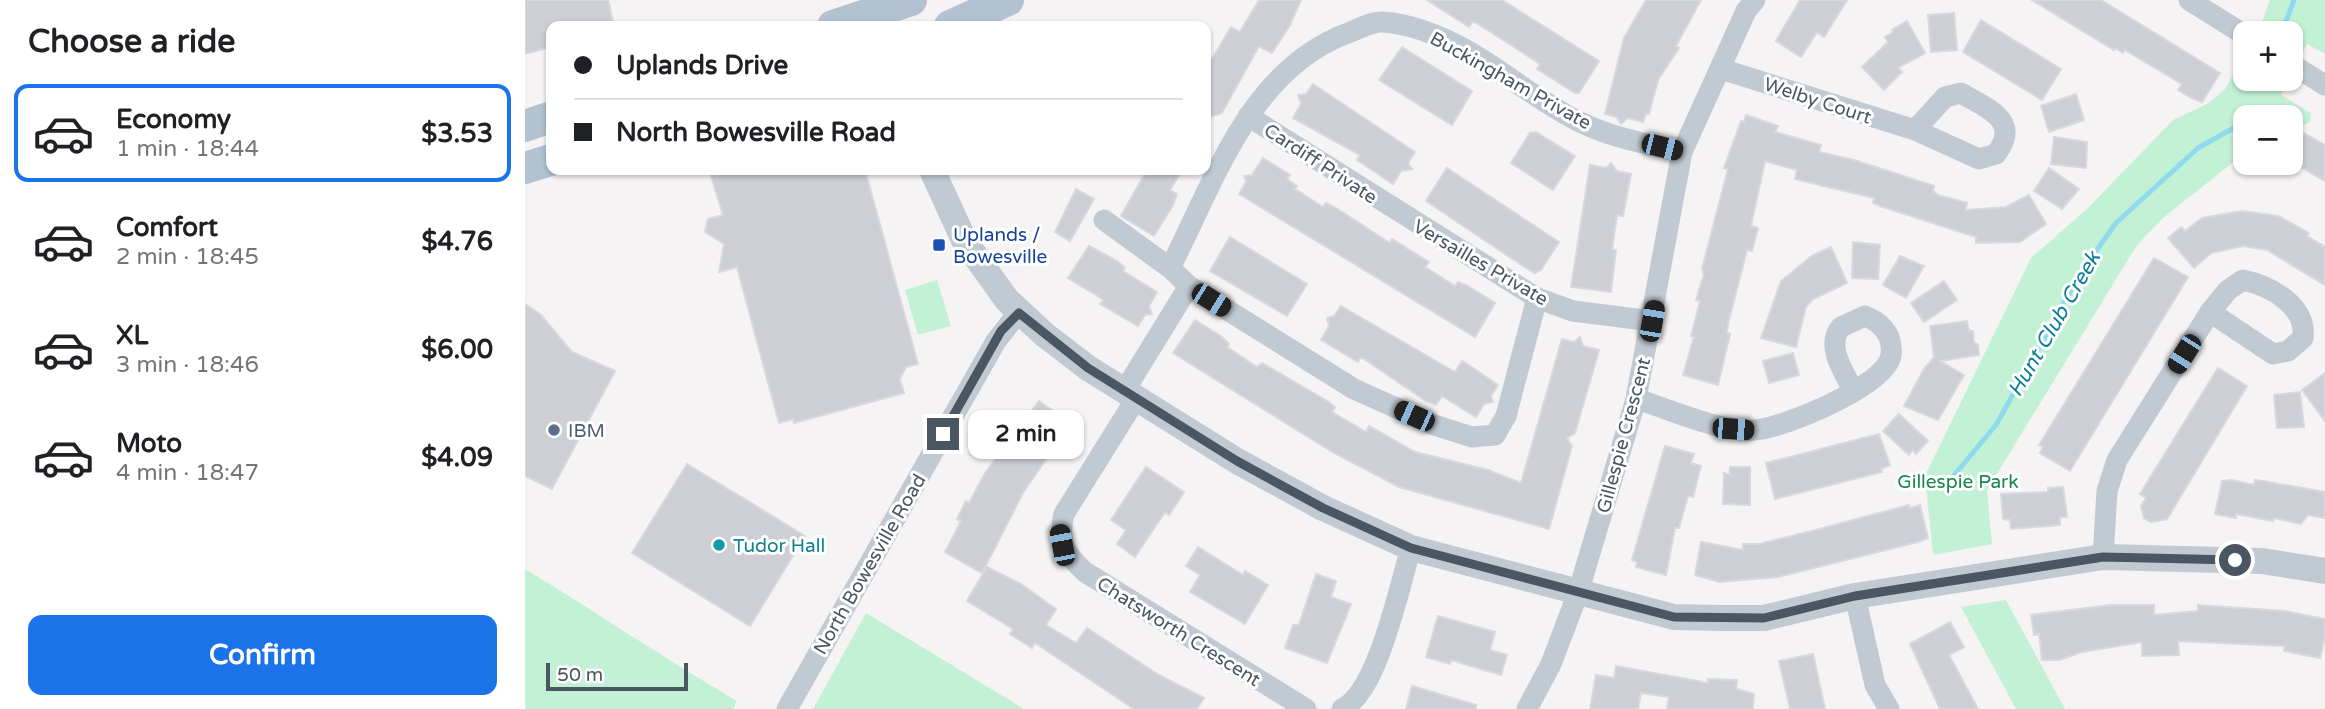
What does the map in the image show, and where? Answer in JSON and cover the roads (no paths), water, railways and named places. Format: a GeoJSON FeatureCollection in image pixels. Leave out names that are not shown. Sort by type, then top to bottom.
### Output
{"type":"FeatureCollection","features":[{"type":"Feature","properties":{"kind":"main road"},"geometry":{"type":"LineString","coordinates":[[845,21],[870,10],[911,0]]}},
{"type":"Feature","properties":{"kind":"main road"},"geometry":{"type":"LineString","coordinates":[[961,21],[1007,0]]}},
{"type":"Feature","properties":{"kind":"main road"},"geometry":{"type":"LineString","coordinates":[[525,126],[546,119]]}},
{"type":"Feature","properties":{"kind":"main road"},"geometry":{"type":"LineString","coordinates":[[525,168],[546,162]]}},
{"type":"Feature","properties":{"kind":"street","name":"Gillespie Crescent"},"geometry":{"type":"LineString","coordinates":[[1527,709],[1551,664],[1578,593],[1636,399],[1682,152],[1742,20],[1755,0]]}},
{"type":"Feature","properties":{"kind":"street"},"geometry":{"type":"LineString","coordinates":[[2189,0],[2233,28]]}},
{"type":"Feature","properties":{"kind":"street","name":"Buckingham Private"},"geometry":{"type":"LineString","coordinates":[[1170,268],[1248,116],[1266,90],[1299,60],[1338,37],[1381,21],[1424,30],[1466,50],[1580,122],[1623,138],[1682,152]]}},
{"type":"Feature","properties":{"kind":"street","name":"Welby Court"},"geometry":{"type":"LineString","coordinates":[[1721,69],[1916,130]]}},
{"type":"Feature","properties":{"kind":"street"},"geometry":{"type":"LineString","coordinates":[[2303,71],[2325,85]]}},
{"type":"Feature","properties":{"kind":"street","name":"Cardiff Private"},"geometry":{"type":"LineString","coordinates":[[1248,116],[1395,211]]}},
{"type":"Feature","properties":{"kind":"street"},"geometry":{"type":"LineString","coordinates":[[934,175],[964,240],[1019,313],[1088,368],[1237,461],[1323,508],[1411,548],[1674,617],[1764,618],[1855,596],[2103,557],[2262,561],[2325,571]]}},
{"type":"Feature","properties":{"kind":"street","name":"Versailles Private"},"geometry":{"type":"LineString","coordinates":[[1395,211],[1537,298],[1573,311],[1652,321]]}},
{"type":"Feature","properties":{"kind":"street"},"geometry":{"type":"LineString","coordinates":[[1104,220],[1170,268],[1189,286],[1354,389],[1434,425],[1472,437],[1495,435],[1506,416],[1537,298]]}},
{"type":"Feature","properties":{"kind":"street"},"geometry":{"type":"LineString","coordinates":[[1131,394],[1189,286]]}},
{"type":"Feature","properties":{"kind":"street"},"geometry":{"type":"LineString","coordinates":[[2103,557],[2107,491],[2117,460],[2210,312]]}},
{"type":"Feature","properties":{"kind":"street","name":"North Bowesville Road"},"geometry":{"type":"LineString","coordinates":[[787,709],[996,341],[1019,313]]}},
{"type":"Feature","properties":{"kind":"street"},"geometry":{"type":"LineString","coordinates":[[1636,399],[1733,429],[1752,430],[1772,428],[1853,390]]}},
{"type":"Feature","properties":{"kind":"street","name":"Chatsworth Crescent"},"geometry":{"type":"LineString","coordinates":[[1131,394],[1064,514],[1059,531],[1068,557],[1085,572],[1306,709]]}},
{"type":"Feature","properties":{"kind":"street"},"geometry":{"type":"LineString","coordinates":[[1342,709],[1354,702],[1373,671],[1411,548]]}},
{"type":"Feature","properties":{"kind":"street"},"geometry":{"type":"LineString","coordinates":[[1855,596],[1875,685],[1889,709]]}},
{"type":"Feature","properties":{"kind":"waterway","name":"Hunt Club Creek"},"geometry":{"type":"LineString","coordinates":[[2286,21],[2294,0]]}},
{"type":"Feature","properties":{"kind":"waterway","name":"Hunt Club Creek"},"geometry":{"type":"LineString","coordinates":[[1945,486],[1996,425],[2081,272],[2116,223],[2198,148],[2233,128]]}},
{"type":"Feature","properties":{"kind":"place","name":"Uplands / Bowesville"},"geometry":{"type":"Point","coordinates":[939,245]}},
{"type":"Feature","properties":{"kind":"place","name":"IBM"},"geometry":{"type":"Point","coordinates":[554,430]}},
{"type":"Feature","properties":{"kind":"place","name":"Tudor Hall"},"geometry":{"type":"Point","coordinates":[719,545]}},
{"type":"Feature","properties":{"kind":"park label","name":"Gillespie Park"},"geometry":{"type":"Point","coordinates":[1958,481]}}]}
